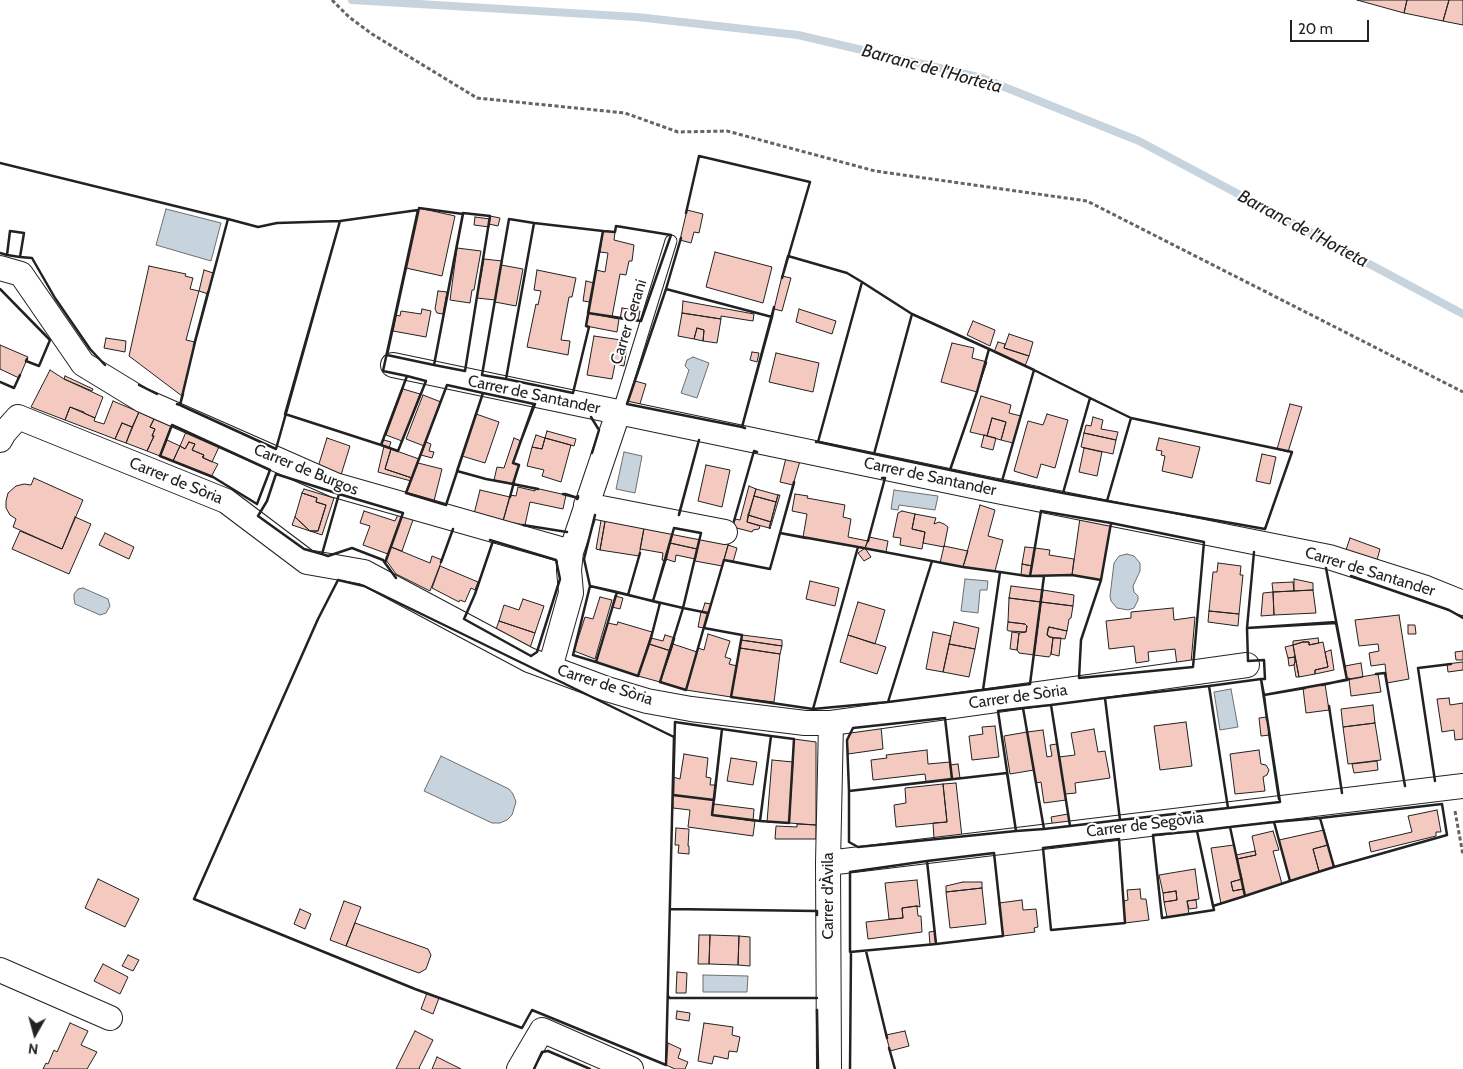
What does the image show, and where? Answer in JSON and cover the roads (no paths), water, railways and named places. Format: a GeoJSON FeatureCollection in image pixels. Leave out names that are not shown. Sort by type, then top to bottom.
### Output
{"type":"FeatureCollection","features":[{"type":"Feature","properties":{"kind":"street","name":"Carrer de Burgos"},"geometry":{"type":"LineString","coordinates":[[0,268],[21,274],[83,364],[142,400],[335,484],[571,552]]}},
{"type":"Feature","properties":{"kind":"street","name":"Carrer de Santander"},"geometry":{"type":"LineString","coordinates":[[393,365],[982,488],[1329,557],[1426,588],[1463,603]]}},
{"type":"Feature","properties":{"kind":"street"},"geometry":{"type":"LineString","coordinates":[[550,668],[571,593],[569,570],[571,552],[618,413]]}},
{"type":"Feature","properties":{"kind":"street","name":"Carrer de Sòria"},"geometry":{"type":"LineString","coordinates":[[0,440],[18,417],[226,501],[307,562],[364,572],[528,660],[607,689],[690,709],[805,723],[832,723],[1247,665]]}},
{"type":"Feature","properties":{"kind":"street"},"geometry":{"type":"LineString","coordinates":[[586,505],[725,532]]}},
{"type":"Feature","properties":{"kind":"street","name":"Carrer d'Àvila"},"geometry":{"type":"LineString","coordinates":[[830,1069],[828,864],[832,723]]}},
{"type":"Feature","properties":{"kind":"street","name":"Carrer de Segòvia"},"geometry":{"type":"LineString","coordinates":[[828,864],[1457,787]]}},
{"type":"Feature","properties":{"kind":"street"},"geometry":{"type":"LineString","coordinates":[[0,970],[110,1018]]}},
{"type":"Feature","properties":{"kind":"street"},"geometry":{"type":"LineString","coordinates":[[519,1069],[542,1030],[631,1069]]}},
{"type":"Feature","properties":{"kind":"lane","name":"Carrer Gerani"},"geometry":{"type":"LineString","coordinates":[[618,413],[671,241]]}},
{"type":"Feature","properties":{"kind":"waterway","name":"Barranc de l'Horteta"},"geometry":{"type":"LineString","coordinates":[[352,0],[637,17],[798,35],[982,78],[1139,141],[1463,314]]}}]}
